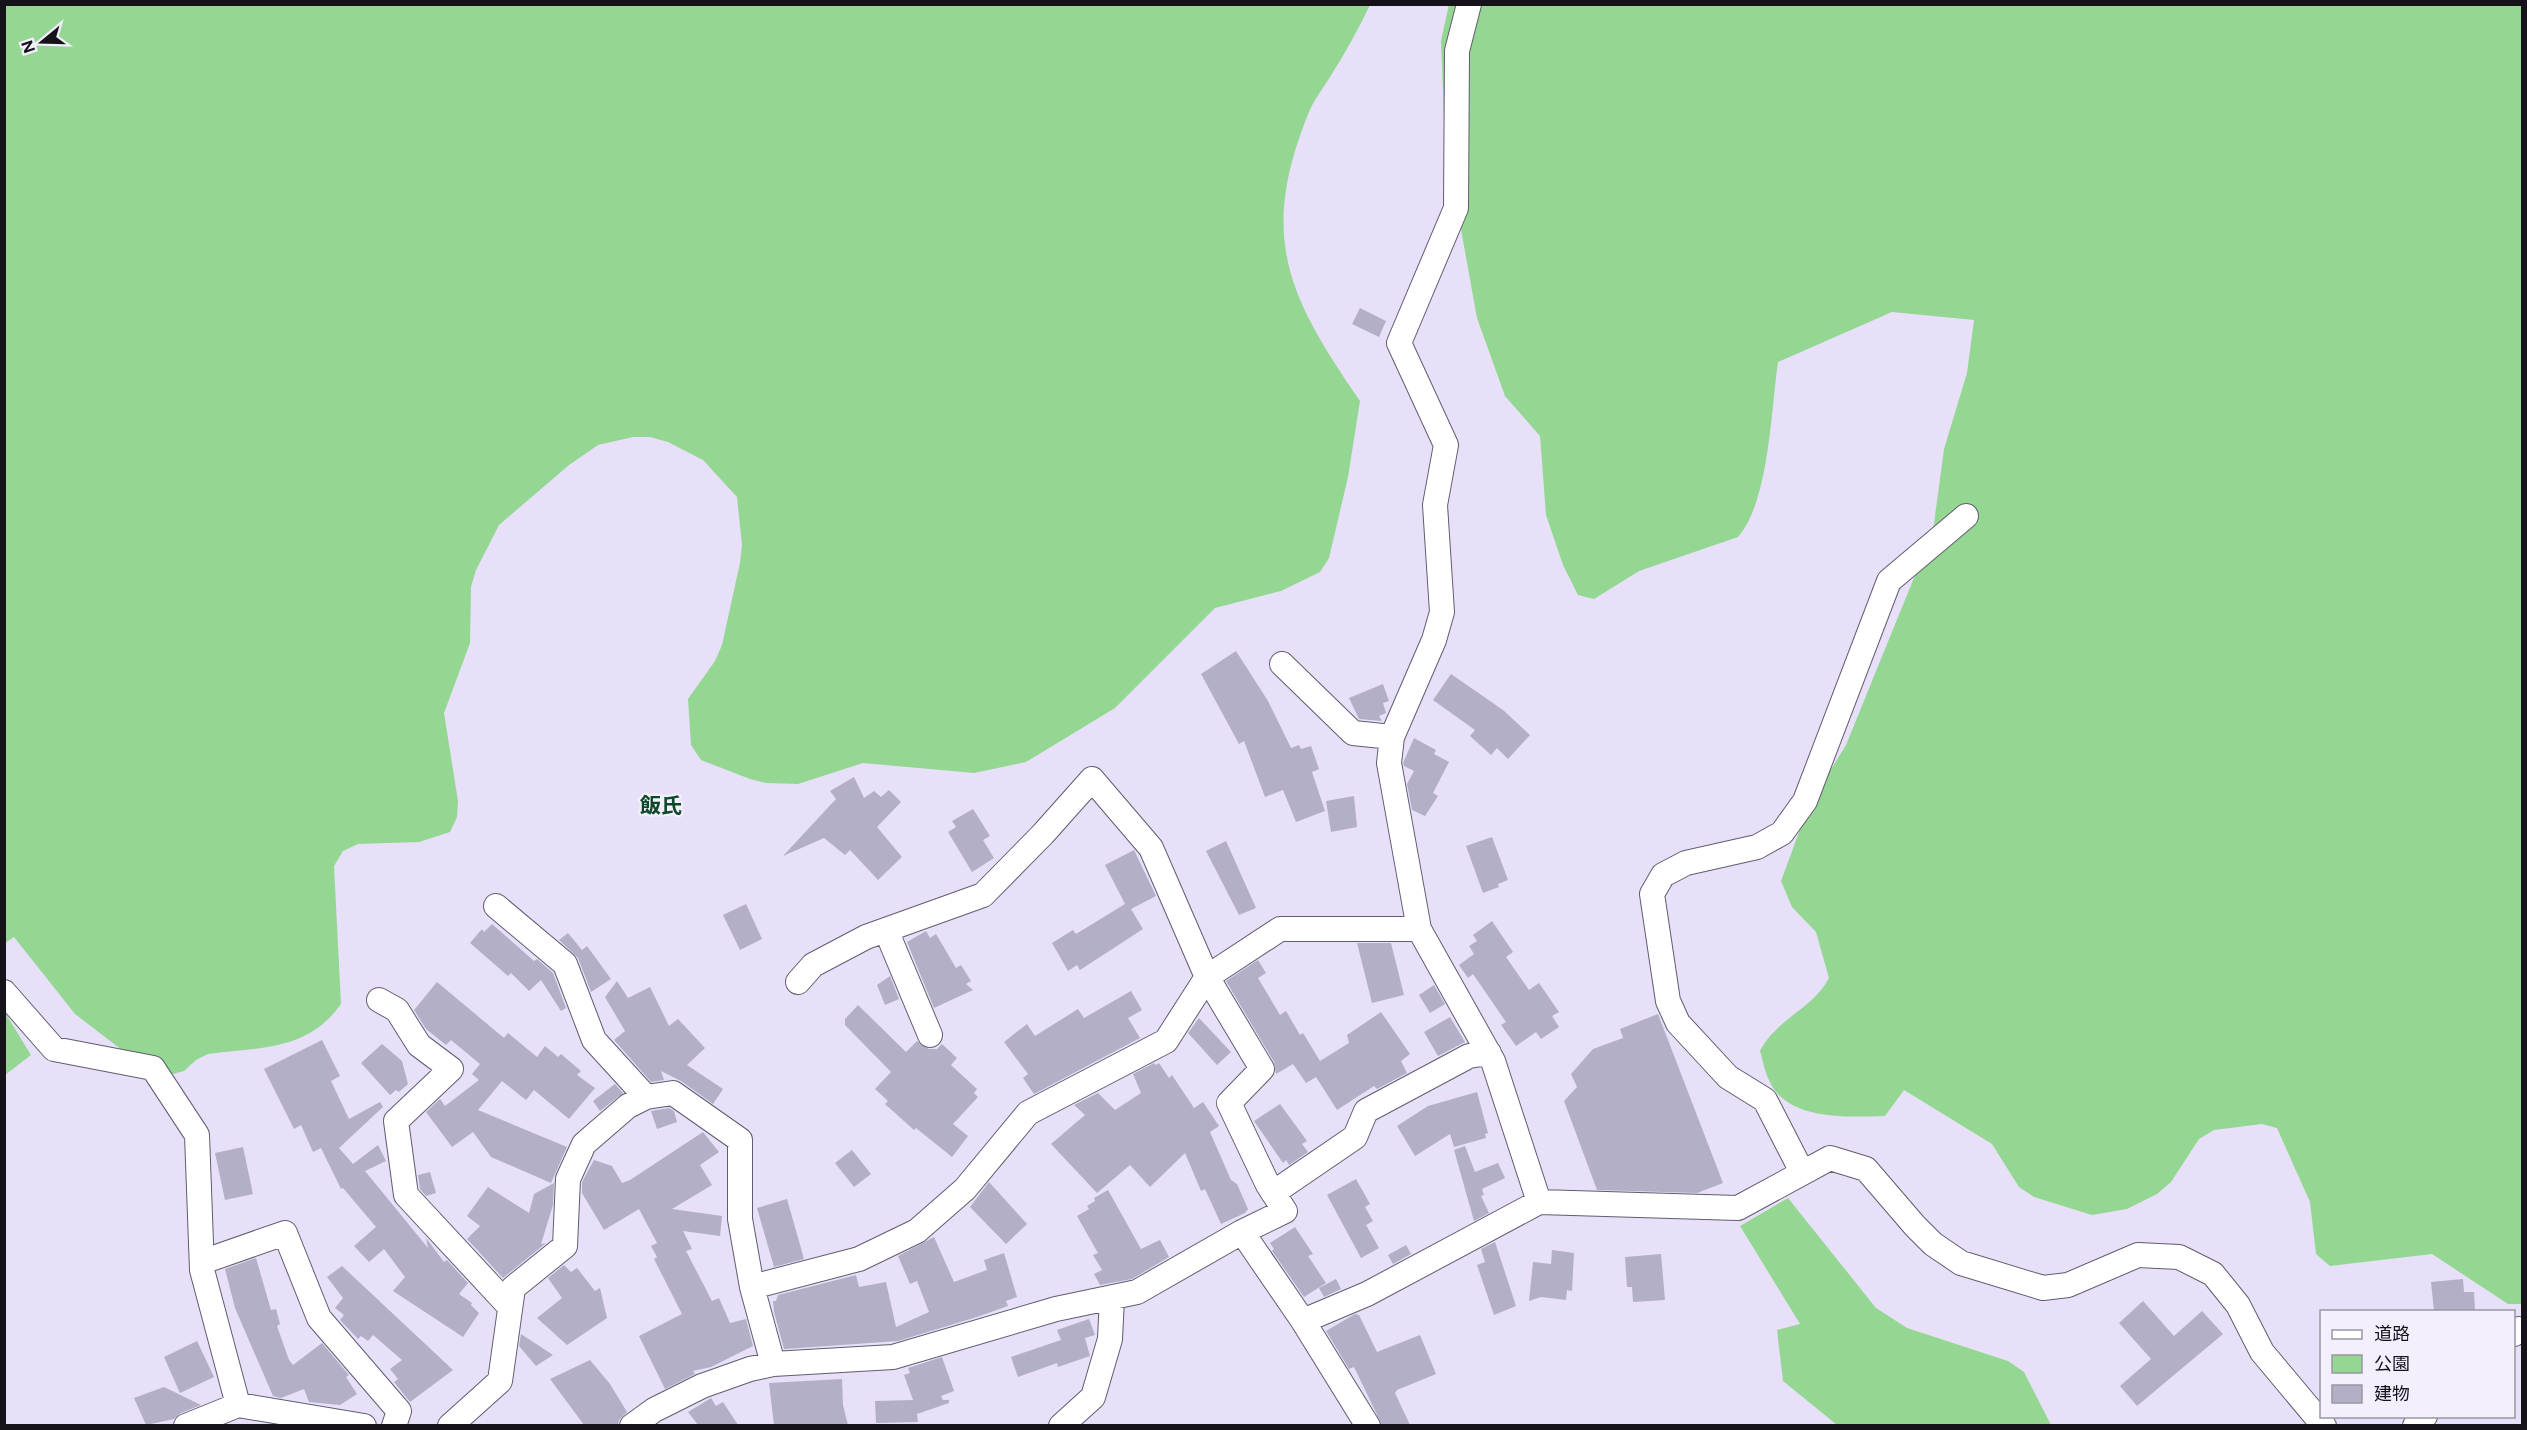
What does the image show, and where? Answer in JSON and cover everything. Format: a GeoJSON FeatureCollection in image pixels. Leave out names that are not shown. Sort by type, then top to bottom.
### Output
{"type":"FeatureCollection","features":[{"type":"Feature","properties":{"kind":"street"},"geometry":{"type":"LineString","coordinates":[[1469,4],[1457,51],[1456,208],[1399,343],[1446,445],[1435,505],[1442,612],[1434,640],[1392,737],[1389,763],[1419,929],[1489,1053],[1539,1202]]}},
{"type":"Feature","properties":{"kind":"street"},"geometry":{"type":"LineString","coordinates":[[1802,1172],[1765,1100],[1728,1077],[1678,1023],[1668,1001],[1652,894],[1663,875],[1686,863],[1757,847],[1782,833],[1805,801],[1889,581],[1966,516]]}},
{"type":"Feature","properties":{"kind":"street"},"geometry":{"type":"LineString","coordinates":[[1282,664],[1353,733],[1392,737]]}},
{"type":"Feature","properties":{"kind":"street"},"geometry":{"type":"LineString","coordinates":[[632,1425],[654,1410],[702,1386],[750,1369],[773,1364],[893,1357],[1056,1309],[1137,1292],[1242,1232],[1285,1211],[1273,1192],[1229,1103],[1262,1069],[1207,977],[1151,849],[1092,779],[1044,834],[983,895],[866,937],[813,964],[798,982]]}},
{"type":"Feature","properties":{"kind":"street"},"geometry":{"type":"LineString","coordinates":[[496,906],[565,964],[594,1040],[646,1097]]}},
{"type":"Feature","properties":{"kind":"street"},"geometry":{"type":"LineString","coordinates":[[752,1287],[859,1259],[917,1231],[965,1189],[1028,1113],[1166,1041],[1207,977],[1280,929],[1419,929]]}},
{"type":"Feature","properties":{"kind":"street"},"geometry":{"type":"LineString","coordinates":[[885,930],[930,1035]]}},
{"type":"Feature","properties":{"kind":"street"},"geometry":{"type":"LineString","coordinates":[[4,992],[54,1048],[153,1068],[197,1135],[202,1262],[238,1405]]}},
{"type":"Feature","properties":{"kind":"street"},"geometry":{"type":"LineString","coordinates":[[379,1000],[397,1011],[418,1045],[450,1069],[396,1121],[406,1195],[510,1307]]}},
{"type":"Feature","properties":{"kind":"street"},"geometry":{"type":"LineString","coordinates":[[1273,1192],[1355,1137],[1366,1111],[1469,1056],[1489,1053]]}},
{"type":"Feature","properties":{"kind":"street"},"geometry":{"type":"LineString","coordinates":[[450,1425],[500,1381],[513,1288],[565,1246],[568,1179],[584,1144],[628,1106],[646,1097],[673,1093],[740,1140],[740,1219],[752,1287],[773,1364]]}},
{"type":"Feature","properties":{"kind":"street"},"geometry":{"type":"LineString","coordinates":[[1303,1321],[1367,1294],[1539,1202],[1738,1208],[1830,1158],[1866,1169],[1921,1232],[1961,1263],[2043,1288],[2068,1285],[2138,1255],[2179,1257],[2213,1275],[2238,1305],[2262,1352],[2324,1425]]}},
{"type":"Feature","properties":{"kind":"street"},"geometry":{"type":"LineString","coordinates":[[1242,1232],[1303,1321],[1368,1425]]}},
{"type":"Feature","properties":{"kind":"street"},"geometry":{"type":"LineString","coordinates":[[202,1262],[285,1233],[319,1318],[399,1411],[394,1425]]}},
{"type":"Feature","properties":{"kind":"street"},"geometry":{"type":"LineString","coordinates":[[1062,1425],[1092,1397],[1110,1339],[1112,1298]]}},
{"type":"Feature","properties":{"kind":"street"},"geometry":{"type":"LineString","coordinates":[[186,1425],[238,1405],[364,1425]]}},
{"type":"Feature","properties":{"kind":"green space"},"geometry":{"type":"Polygon","coordinates":[[[1449,4],[2522,5],[2522,1304],[2508,1304],[2432,1254],[2330,1266],[2316,1254],[2310,1202],[2277,1128],[2262,1124],[2214,1130],[2199,1139],[2171,1182],[2157,1194],[2127,1209],[2092,1215],[2034,1197],[2019,1187],[1992,1144],[1904,1090],[1885,1116],[1854,1117],[1821,1114],[1790,1104],[1779,1095],[1768,1078],[1760,1051],[1776,1030],[1814,998],[1829,978],[1816,932],[1792,907],[1781,881],[1809,805],[1846,745],[1933,531],[1944,449],[1967,373],[1974,320],[1892,312],[1778,362],[1762,479],[1756,502],[1738,537],[1639,571],[1594,599],[1578,595],[1563,565],[1546,515],[1540,436],[1505,396],[1477,318],[1445,141],[1441,41],[1449,4]]]}},
{"type":"Feature","properties":{"kind":"green space"},"geometry":{"type":"Polygon","coordinates":[[[5,5],[1370,5],[1309,112],[1294,156],[1285,195],[1284,231],[1288,264],[1299,296],[1314,329],[1360,401],[1348,477],[1329,558],[1320,572],[1281,591],[1215,608],[1115,708],[1026,762],[974,773],[863,763],[798,784],[766,783],[701,760],[691,745],[688,699],[715,661],[722,645],[740,563],[742,545],[737,497],[703,460],[668,442],[650,437],[633,437],[598,445],[569,465],[499,525],[476,570],[471,587],[470,643],[444,713],[458,801],[457,817],[450,832],[419,842],[358,844],[343,851],[334,866],[341,1004],[314,1031],[298,1039],[264,1047],[208,1054],[196,1060],[184,1071],[169,1075],[152,1073],[75,1014],[14,937],[5,943],[5,5]]]}},
{"type":"Feature","properties":{"kind":"green space"},"geometry":{"type":"Polygon","coordinates":[[[4,1011],[31,1055],[5,1075],[4,1075],[4,1011]]]}},
{"type":"Feature","properties":{"kind":"green space"},"geometry":{"type":"Polygon","coordinates":[[[1788,1198],[1876,1308],[1907,1328],[2008,1361],[2024,1372],[2051,1425],[1837,1425],[1783,1381],[1777,1330],[1800,1324],[1740,1226],[1788,1198]]]}},
{"type":"Feature","properties":{"kind":"building"},"geometry":{"type":"Polygon","coordinates":[[[1360,308],[1386,321],[1379,337],[1352,324],[1360,308]]]}},
{"type":"Feature","properties":{"kind":"building"},"geometry":{"type":"Polygon","coordinates":[[[1236,651],[1268,701],[1291,748],[1299,745],[1301,749],[1311,746],[1319,769],[1312,772],[1325,811],[1296,822],[1283,790],[1265,797],[1244,741],[1239,744],[1201,674],[1236,651]]]}},
{"type":"Feature","properties":{"kind":"building"},"geometry":{"type":"Polygon","coordinates":[[[1451,674],[1503,710],[1530,735],[1508,759],[1497,748],[1491,755],[1470,736],[1475,730],[1433,700],[1451,674]]]}},
{"type":"Feature","properties":{"kind":"building"},"geometry":{"type":"Polygon","coordinates":[[[1383,684],[1389,701],[1383,703],[1386,713],[1379,716],[1382,721],[1359,719],[1349,698],[1383,684]]]}},
{"type":"Feature","properties":{"kind":"building"},"geometry":{"type":"Polygon","coordinates":[[[1414,738],[1436,750],[1434,754],[1449,762],[1433,793],[1438,796],[1425,816],[1412,810],[1407,784],[1414,771],[1404,766],[1403,763],[1414,738]]]}},
{"type":"Feature","properties":{"kind":"building"},"geometry":{"type":"Polygon","coordinates":[[[854,777],[864,798],[874,791],[881,797],[889,790],[901,802],[877,827],[902,857],[878,880],[850,850],[845,855],[824,838],[783,856],[836,799],[830,791],[854,777]]]}},
{"type":"Feature","properties":{"kind":"building"},"geometry":{"type":"Polygon","coordinates":[[[1354,796],[1357,827],[1331,832],[1326,801],[1354,796]]]}},
{"type":"Feature","properties":{"kind":"building"},"geometry":{"type":"Polygon","coordinates":[[[973,809],[990,836],[983,840],[994,858],[972,872],[948,832],[956,827],[952,821],[973,809]]]}},
{"type":"Feature","properties":{"kind":"building"},"geometry":{"type":"Polygon","coordinates":[[[1492,837],[1508,880],[1498,884],[1499,887],[1483,893],[1466,846],[1492,837]]]}},
{"type":"Feature","properties":{"kind":"building"},"geometry":{"type":"Polygon","coordinates":[[[1226,841],[1256,908],[1239,915],[1206,851],[1226,841]]]}},
{"type":"Feature","properties":{"kind":"building"},"geometry":{"type":"Polygon","coordinates":[[[1134,850],[1156,896],[1131,909],[1143,929],[1080,970],[1077,965],[1068,971],[1052,943],[1073,930],[1076,934],[1125,904],[1105,865],[1134,850]]]}},
{"type":"Feature","properties":{"kind":"building"},"geometry":{"type":"Polygon","coordinates":[[[746,904],[762,939],[740,950],[723,915],[746,904]]]}},
{"type":"Feature","properties":{"kind":"building"},"geometry":{"type":"Polygon","coordinates":[[[1492,921],[1513,952],[1506,957],[1529,990],[1539,983],[1559,1012],[1552,1016],[1559,1027],[1541,1039],[1536,1032],[1516,1046],[1501,1025],[1506,1022],[1473,974],[1468,978],[1459,965],[1474,954],[1469,946],[1477,941],[1473,935],[1492,921]]]}},
{"type":"Feature","properties":{"kind":"building"},"geometry":{"type":"Polygon","coordinates":[[[492,924],[534,961],[537,959],[553,973],[566,1008],[561,1011],[541,980],[529,991],[511,973],[508,976],[470,943],[482,929],[484,932],[492,924]]]}},
{"type":"Feature","properties":{"kind":"building"},"geometry":{"type":"Polygon","coordinates":[[[926,931],[930,938],[936,934],[956,968],[961,965],[971,981],[966,984],[973,990],[934,1008],[907,942],[926,931]]]}},
{"type":"Feature","properties":{"kind":"building"},"geometry":{"type":"Polygon","coordinates":[[[568,933],[582,950],[587,946],[611,979],[591,992],[578,958],[559,940],[568,933]]]}},
{"type":"Feature","properties":{"kind":"building"},"geometry":{"type":"Polygon","coordinates":[[[1357,943],[1391,943],[1404,995],[1372,1003],[1357,943]]]}},
{"type":"Feature","properties":{"kind":"building"},"geometry":{"type":"Polygon","coordinates":[[[1258,960],[1266,973],[1258,978],[1280,1015],[1286,1011],[1300,1035],[1303,1033],[1320,1061],[1349,1043],[1347,1035],[1381,1012],[1410,1054],[1401,1061],[1407,1073],[1377,1089],[1374,1086],[1337,1110],[1316,1077],[1306,1083],[1293,1064],[1276,1074],[1274,1062],[1226,981],[1258,960]]]}},
{"type":"Feature","properties":{"kind":"building"},"geometry":{"type":"Polygon","coordinates":[[[890,976],[899,999],[885,1005],[877,985],[890,976]]]}},
{"type":"Feature","properties":{"kind":"building"},"geometry":{"type":"Polygon","coordinates":[[[617,981],[628,998],[650,987],[669,1026],[678,1019],[705,1048],[687,1065],[723,1089],[713,1104],[681,1081],[661,1071],[664,1080],[651,1082],[614,1040],[625,1031],[605,997],[617,981]]]}},
{"type":"Feature","properties":{"kind":"building"},"geometry":{"type":"Polygon","coordinates":[[[437,982],[504,1038],[508,1033],[537,1057],[545,1046],[558,1057],[561,1054],[581,1071],[577,1075],[595,1088],[569,1119],[534,1090],[526,1100],[502,1081],[478,1110],[567,1147],[551,1183],[491,1157],[473,1132],[452,1147],[426,1112],[440,1099],[445,1106],[479,1080],[472,1074],[480,1064],[451,1040],[446,1045],[426,1029],[414,1010],[437,982]]]}},
{"type":"Feature","properties":{"kind":"building"},"geometry":{"type":"Polygon","coordinates":[[[1434,985],[1445,1004],[1430,1013],[1419,995],[1434,985]]]}},
{"type":"Feature","properties":{"kind":"building"},"geometry":{"type":"Polygon","coordinates":[[[1131,991],[1142,1010],[1128,1018],[1140,1038],[1034,1094],[1023,1078],[1028,1074],[1004,1042],[1027,1024],[1035,1036],[1078,1009],[1084,1018],[1131,991]]]}},
{"type":"Feature","properties":{"kind":"building"},"geometry":{"type":"Polygon","coordinates":[[[858,1005],[906,1052],[917,1041],[929,1049],[937,1049],[942,1044],[957,1058],[951,1065],[977,1089],[974,1093],[978,1097],[953,1124],[968,1136],[952,1157],[916,1128],[914,1130],[885,1104],[888,1101],[875,1089],[891,1072],[845,1025],[845,1019],[858,1005]]]}},
{"type":"Feature","properties":{"kind":"building"},"geometry":{"type":"Polygon","coordinates":[[[1658,1014],[1723,1183],[1697,1193],[1597,1190],[1564,1101],[1577,1087],[1571,1074],[1593,1049],[1623,1038],[1620,1029],[1658,1014]]]}},
{"type":"Feature","properties":{"kind":"building"},"geometry":{"type":"Polygon","coordinates":[[[1450,1017],[1465,1042],[1438,1056],[1424,1032],[1450,1017]]]}},
{"type":"Feature","properties":{"kind":"building"},"geometry":{"type":"Polygon","coordinates":[[[1199,1018],[1231,1052],[1217,1065],[1188,1033],[1199,1018]]]}},
{"type":"Feature","properties":{"kind":"building"},"geometry":{"type":"Polygon","coordinates":[[[322,1040],[340,1076],[331,1081],[349,1119],[380,1102],[383,1107],[339,1148],[353,1164],[378,1145],[386,1161],[365,1171],[428,1248],[426,1238],[444,1262],[447,1260],[468,1283],[459,1294],[472,1303],[471,1305],[479,1313],[463,1337],[393,1291],[405,1277],[384,1249],[369,1262],[354,1246],[376,1227],[343,1188],[341,1189],[321,1148],[313,1152],[301,1125],[294,1129],[264,1069],[322,1040]]]}},
{"type":"Feature","properties":{"kind":"building"},"geometry":{"type":"Polygon","coordinates":[[[382,1044],[402,1061],[408,1084],[399,1092],[396,1090],[390,1095],[361,1063],[382,1044]]]}},
{"type":"Feature","properties":{"kind":"building"},"geometry":{"type":"Polygon","coordinates":[[[1154,1063],[1156,1065],[1159,1063],[1169,1078],[1172,1075],[1194,1108],[1203,1102],[1219,1126],[1210,1132],[1231,1180],[1237,1184],[1248,1209],[1245,1213],[1221,1224],[1205,1189],[1201,1191],[1185,1153],[1150,1187],[1130,1165],[1097,1193],[1051,1144],[1085,1115],[1074,1105],[1098,1093],[1115,1110],[1141,1093],[1133,1074],[1154,1063]]]}},
{"type":"Feature","properties":{"kind":"building"},"geometry":{"type":"Polygon","coordinates":[[[615,1084],[623,1093],[600,1111],[593,1101],[615,1084]]]}},
{"type":"Feature","properties":{"kind":"building"},"geometry":{"type":"Polygon","coordinates":[[[1477,1092],[1488,1133],[1485,1134],[1486,1138],[1454,1147],[1450,1134],[1415,1156],[1397,1126],[1428,1106],[1477,1092]]]}},
{"type":"Feature","properties":{"kind":"building"},"geometry":{"type":"Polygon","coordinates":[[[1280,1104],[1307,1141],[1302,1144],[1308,1152],[1289,1165],[1286,1160],[1283,1163],[1254,1121],[1280,1104]]]}},
{"type":"Feature","properties":{"kind":"building"},"geometry":{"type":"Polygon","coordinates":[[[669,1108],[674,1111],[677,1122],[657,1129],[651,1111],[669,1108]]]}},
{"type":"Feature","properties":{"kind":"building"},"geometry":{"type":"Polygon","coordinates":[[[703,1132],[719,1152],[700,1165],[712,1185],[672,1209],[722,1216],[720,1236],[683,1231],[692,1249],[686,1251],[712,1301],[719,1298],[730,1323],[746,1319],[753,1346],[711,1367],[693,1371],[695,1374],[665,1389],[639,1336],[682,1314],[654,1259],[657,1257],[651,1246],[657,1243],[639,1209],[604,1230],[582,1193],[582,1182],[594,1160],[612,1166],[622,1183],[630,1180],[703,1132]]]}},
{"type":"Feature","properties":{"kind":"building"},"geometry":{"type":"Polygon","coordinates":[[[1465,1146],[1475,1172],[1498,1163],[1505,1178],[1482,1189],[1484,1195],[1481,1196],[1489,1213],[1474,1221],[1454,1150],[1465,1146]]]}},
{"type":"Feature","properties":{"kind":"building"},"geometry":{"type":"Polygon","coordinates":[[[243,1147],[253,1194],[225,1200],[215,1153],[243,1147]]]}},
{"type":"Feature","properties":{"kind":"building"},"geometry":{"type":"Polygon","coordinates":[[[852,1150],[871,1174],[854,1187],[835,1163],[852,1150]]]}},
{"type":"Feature","properties":{"kind":"building"},"geometry":{"type":"Polygon","coordinates":[[[430,1172],[436,1193],[426,1196],[420,1189],[418,1175],[430,1172]]]}},
{"type":"Feature","properties":{"kind":"building"},"geometry":{"type":"Polygon","coordinates":[[[1356,1179],[1370,1204],[1365,1207],[1373,1221],[1366,1225],[1379,1248],[1361,1258],[1327,1195],[1356,1179]]]}},
{"type":"Feature","properties":{"kind":"building"},"geometry":{"type":"Polygon","coordinates":[[[989,1182],[1027,1224],[1006,1244],[970,1207],[989,1182]]]}},
{"type":"Feature","properties":{"kind":"building"},"geometry":{"type":"Polygon","coordinates":[[[554,1183],[553,1205],[541,1244],[546,1243],[503,1278],[467,1239],[480,1226],[467,1216],[488,1187],[529,1213],[534,1194],[554,1183]]]}},
{"type":"Feature","properties":{"kind":"building"},"geometry":{"type":"Polygon","coordinates":[[[1108,1190],[1141,1249],[1160,1240],[1169,1257],[1132,1279],[1100,1285],[1094,1274],[1102,1270],[1093,1255],[1098,1253],[1077,1216],[1089,1209],[1087,1206],[1095,1201],[1094,1198],[1108,1190]]]}},
{"type":"Feature","properties":{"kind":"building"},"geometry":{"type":"Polygon","coordinates":[[[787,1199],[804,1259],[774,1267],[757,1208],[787,1199]]]}},
{"type":"Feature","properties":{"kind":"building"},"geometry":{"type":"Polygon","coordinates":[[[1295,1227],[1313,1254],[1308,1256],[1326,1283],[1304,1297],[1272,1251],[1274,1249],[1270,1243],[1295,1227]]]}},
{"type":"Feature","properties":{"kind":"building"},"geometry":{"type":"Polygon","coordinates":[[[934,1237],[954,1282],[987,1270],[984,1260],[1004,1253],[1017,1297],[1006,1301],[1008,1306],[898,1341],[784,1349],[774,1312],[773,1301],[776,1301],[778,1295],[856,1275],[859,1287],[886,1282],[896,1327],[929,1312],[917,1281],[910,1284],[898,1256],[934,1237]]]}},
{"type":"Feature","properties":{"kind":"building"},"geometry":{"type":"Polygon","coordinates":[[[1495,1242],[1516,1306],[1494,1315],[1477,1265],[1485,1262],[1481,1249],[1495,1242]]]}},
{"type":"Feature","properties":{"kind":"building"},"geometry":{"type":"Polygon","coordinates":[[[1406,1245],[1411,1254],[1393,1264],[1388,1255],[1406,1245]]]}},
{"type":"Feature","properties":{"kind":"building"},"geometry":{"type":"Polygon","coordinates":[[[1552,1250],[1574,1253],[1572,1291],[1567,1290],[1566,1300],[1541,1297],[1529,1301],[1533,1262],[1551,1264],[1552,1250]]]}},
{"type":"Feature","properties":{"kind":"building"},"geometry":{"type":"Polygon","coordinates":[[[1661,1254],[1665,1300],[1633,1302],[1632,1287],[1627,1287],[1625,1257],[1661,1254]]]}},
{"type":"Feature","properties":{"kind":"building"},"geometry":{"type":"Polygon","coordinates":[[[256,1258],[271,1310],[276,1309],[280,1324],[277,1326],[289,1360],[293,1365],[322,1343],[349,1375],[346,1377],[357,1394],[340,1405],[309,1402],[304,1389],[281,1398],[273,1396],[235,1308],[225,1269],[256,1258]]]}},
{"type":"Feature","properties":{"kind":"building"},"geometry":{"type":"Polygon","coordinates":[[[564,1265],[571,1272],[577,1268],[595,1291],[600,1288],[607,1318],[567,1345],[537,1318],[562,1298],[548,1278],[564,1265]]]}},
{"type":"Feature","properties":{"kind":"building"},"geometry":{"type":"Polygon","coordinates":[[[342,1266],[453,1370],[410,1402],[394,1382],[398,1379],[390,1369],[402,1360],[373,1335],[368,1341],[361,1336],[358,1339],[340,1320],[344,1315],[335,1308],[343,1298],[327,1277],[342,1266]]]}},
{"type":"Feature","properties":{"kind":"building"},"geometry":{"type":"Polygon","coordinates":[[[1336,1279],[1341,1289],[1324,1297],[1319,1288],[1336,1279]]]}},
{"type":"Feature","properties":{"kind":"building"},"geometry":{"type":"Polygon","coordinates":[[[2463,1279],[2464,1292],[2474,1292],[2475,1310],[2434,1310],[2431,1282],[2463,1279]]]}},
{"type":"Feature","properties":{"kind":"building"},"geometry":{"type":"Polygon","coordinates":[[[2143,1301],[2174,1336],[2202,1311],[2223,1334],[2137,1406],[2120,1386],[2151,1359],[2119,1323],[2143,1301]]]}},
{"type":"Feature","properties":{"kind":"building"},"geometry":{"type":"Polygon","coordinates":[[[1355,1314],[1359,1315],[1377,1352],[1420,1335],[1436,1374],[1397,1390],[1395,1393],[1410,1425],[1382,1425],[1354,1367],[1349,1369],[1326,1331],[1355,1314]]]}},
{"type":"Feature","properties":{"kind":"building"},"geometry":{"type":"Polygon","coordinates":[[[1089,1319],[1095,1335],[1085,1338],[1090,1356],[1058,1367],[1057,1363],[1018,1377],[1011,1357],[1061,1340],[1057,1330],[1089,1319]]]}},
{"type":"Feature","properties":{"kind":"building"},"geometry":{"type":"Polygon","coordinates":[[[521,1334],[553,1355],[536,1366],[519,1346],[521,1334]]]}},
{"type":"Feature","properties":{"kind":"building"},"geometry":{"type":"Polygon","coordinates":[[[197,1341],[214,1377],[180,1393],[164,1357],[197,1341]]]}},
{"type":"Feature","properties":{"kind":"building"},"geometry":{"type":"Polygon","coordinates":[[[942,1357],[954,1391],[941,1396],[943,1400],[949,1400],[949,1403],[917,1414],[918,1422],[876,1423],[875,1401],[913,1400],[904,1375],[910,1373],[908,1368],[942,1357]]]}},
{"type":"Feature","properties":{"kind":"building"},"geometry":{"type":"Polygon","coordinates":[[[590,1360],[610,1384],[627,1412],[619,1420],[618,1425],[584,1425],[550,1379],[590,1360]]]}},
{"type":"Feature","properties":{"kind":"building"},"geometry":{"type":"Polygon","coordinates":[[[842,1379],[843,1405],[848,1425],[774,1425],[769,1383],[842,1379]]]}},
{"type":"Feature","properties":{"kind":"building"},"geometry":{"type":"Polygon","coordinates":[[[164,1387],[201,1405],[181,1413],[174,1419],[146,1425],[134,1398],[164,1387]]]}},
{"type":"Feature","properties":{"kind":"building"},"geometry":{"type":"Polygon","coordinates":[[[711,1398],[716,1406],[723,1402],[738,1425],[698,1425],[688,1412],[711,1398]]]}},
{"type":"Feature","properties":{"kind":"district","name":"飯氏"},"geometry":{"type":"Point","coordinates":[661,805]}}]}
